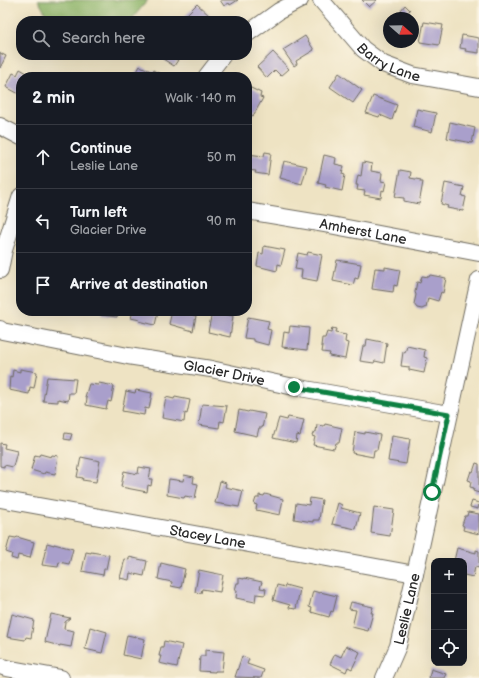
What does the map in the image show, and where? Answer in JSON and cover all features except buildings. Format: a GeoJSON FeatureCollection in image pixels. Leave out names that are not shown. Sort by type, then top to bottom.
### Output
{"type":"FeatureCollection","features":[{"type":"Feature","properties":{"kind":"street"},"geometry":{"type":"LineString","coordinates":[[252,30],[279,11],[300,0]]}},
{"type":"Feature","properties":{"kind":"street","name":"Barry Lane"},"geometry":{"type":"LineString","coordinates":[[321,0],[363,49],[383,64],[412,75],[479,87]]}},
{"type":"Feature","properties":{"kind":"street"},"geometry":{"type":"LineString","coordinates":[[210,72],[219,60]]}},
{"type":"Feature","properties":{"kind":"street"},"geometry":{"type":"LineString","coordinates":[[0,126],[16,134]]}},
{"type":"Feature","properties":{"kind":"street"},"geometry":{"type":"LineString","coordinates":[[0,270],[4,250],[16,212]]}},
{"type":"Feature","properties":{"kind":"street","name":"Amherst Lane"},"geometry":{"type":"LineString","coordinates":[[252,212],[479,253]]}},
{"type":"Feature","properties":{"kind":"street","name":"Leslie Lane"},"geometry":{"type":"LineString","coordinates":[[384,678],[398,646],[479,280]]}},
{"type":"Feature","properties":{"kind":"street","name":"Glacier Drive"},"geometry":{"type":"LineString","coordinates":[[0,329],[2,331],[128,356],[211,369],[338,395],[449,414]]}},
{"type":"Feature","properties":{"kind":"street","name":"Stacey Lane"},"geometry":{"type":"LineString","coordinates":[[0,499],[143,523],[214,538],[415,574]]}},
{"type":"Feature","properties":{"kind":"street"},"geometry":{"type":"LineString","coordinates":[[0,666],[61,678]]}},
{"type":"Feature","properties":{"kind":"green space"},"geometry":{"type":"Polygon","coordinates":[[[38,0],[148,0],[134,16],[47,16],[38,0]]]}},
{"type":"Feature","properties":{"kind":"route"},"geometry":{"type":"LineString","coordinates":[[294,387],[449,414],[432,492]]}}]}
